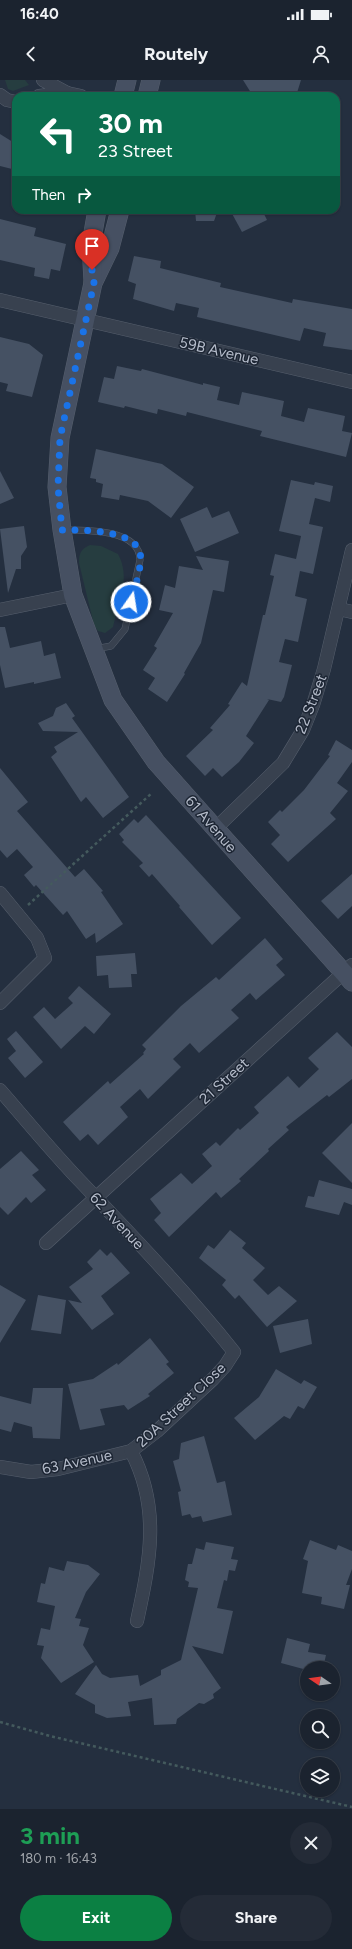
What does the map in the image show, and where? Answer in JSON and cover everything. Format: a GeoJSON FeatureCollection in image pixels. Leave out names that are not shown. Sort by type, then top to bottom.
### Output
{"type":"FeatureCollection","features":[{"type":"Feature","properties":{"kind":"street"},"geometry":{"type":"LineString","coordinates":[[43,80],[65,92]]}},
{"type":"Feature","properties":{"kind":"street"},"geometry":{"type":"LineString","coordinates":[[124,92],[127,80]]}},
{"type":"Feature","properties":{"kind":"street"},"geometry":{"type":"LineString","coordinates":[[148,92],[151,80]]}},
{"type":"Feature","properties":{"kind":"street"},"geometry":{"type":"LineString","coordinates":[[0,95],[7,100],[12,101]]}},
{"type":"Feature","properties":{"kind":"street"},"geometry":{"type":"LineString","coordinates":[[94,283],[90,244],[96,214]]}},
{"type":"Feature","properties":{"kind":"street"},"geometry":{"type":"LineString","coordinates":[[94,283],[110,248],[119,214]]}},
{"type":"Feature","properties":{"kind":"street","name":"61 Avenue"},"geometry":{"type":"LineString","coordinates":[[94,283],[60,438],[58,487],[62,530],[73,595],[113,700],[156,762],[215,829],[349,973]]}},
{"type":"Feature","properties":{"kind":"street","name":"59B Avenue"},"geometry":{"type":"LineString","coordinates":[[0,300],[352,382]]}},
{"type":"Feature","properties":{"kind":"street","name":"22 Street"},"geometry":{"type":"LineString","coordinates":[[215,829],[283,762],[303,730],[314,705],[339,609],[352,550]]}},
{"type":"Feature","properties":{"kind":"street"},"geometry":{"type":"LineString","coordinates":[[0,610],[73,595]]}},
{"type":"Feature","properties":{"kind":"street"},"geometry":{"type":"LineString","coordinates":[[339,609],[352,612]]}},
{"type":"Feature","properties":{"kind":"street"},"geometry":{"type":"LineString","coordinates":[[0,893],[37,938],[46,958],[0,1004]]}},
{"type":"Feature","properties":{"kind":"street","name":"21 Street"},"geometry":{"type":"LineString","coordinates":[[46,1243],[349,973]]}},
{"type":"Feature","properties":{"kind":"street","name":"62 Avenue"},"geometry":{"type":"LineString","coordinates":[[0,1090],[204,1316],[234,1352]]}},
{"type":"Feature","properties":{"kind":"street","name":"20A Street Close"},"geometry":{"type":"LineString","coordinates":[[137,1620],[149,1561],[150,1524],[148,1496],[142,1475],[131,1451],[157,1431],[213,1379],[225,1366],[234,1352]]}},
{"type":"Feature","properties":{"kind":"street","name":"63 Avenue"},"geometry":{"type":"LineString","coordinates":[[0,1467],[31,1472],[58,1469],[131,1451]]}},
{"type":"Feature","properties":{"kind":"lane"},"geometry":{"type":"LineString","coordinates":[[62,530],[92,530],[125,538],[135,544],[140,553],[140,560],[125,629],[111,646],[93,649]]}},
{"type":"Feature","properties":{"kind":"path"},"geometry":{"type":"LineString","coordinates":[[28,905],[152,793]]}},
{"type":"Feature","properties":{"kind":"path"},"geometry":{"type":"LineString","coordinates":[[0,1722],[50,1736],[352,1807]]}},
{"type":"Feature","properties":{"kind":"green space"},"geometry":{"type":"Polygon","coordinates":[[[5,80],[25,80],[29,85],[13,91],[8,89],[5,80]]]}},
{"type":"Feature","properties":{"kind":"green space"},"geometry":{"type":"Polygon","coordinates":[[[90,545],[101,546],[118,554],[124,572],[123,590],[113,627],[105,633],[98,631],[94,625],[79,563],[81,552],[84,548],[90,545]]]}},
{"type":"Feature","properties":{"kind":"building"},"geometry":{"type":"Polygon","coordinates":[[[243,80],[301,80],[297,92],[250,92],[243,80]]]}},
{"type":"Feature","properties":{"kind":"building"},"geometry":{"type":"Polygon","coordinates":[[[0,134],[12,142],[12,169],[0,166],[0,134]]]}},
{"type":"Feature","properties":{"kind":"building"},"geometry":{"type":"Polygon","coordinates":[[[195,214],[217,214],[214,221],[196,221],[195,214]]]}},
{"type":"Feature","properties":{"kind":"building"},"geometry":{"type":"Polygon","coordinates":[[[232,214],[264,214],[267,220],[242,232],[232,214]]]}},
{"type":"Feature","properties":{"kind":"building"},"geometry":{"type":"Polygon","coordinates":[[[0,219],[36,228],[34,236],[66,244],[60,271],[51,269],[49,279],[34,276],[35,268],[0,260],[0,219]]]}},
{"type":"Feature","properties":{"kind":"building"},"geometry":{"type":"Polygon","coordinates":[[[134,256],[161,261],[160,268],[221,283],[220,287],[292,303],[293,299],[352,309],[352,350],[323,346],[326,333],[304,328],[300,341],[197,317],[199,308],[176,303],[174,311],[133,299],[136,284],[128,281],[134,256]]]}},
{"type":"Feature","properties":{"kind":"building"},"geometry":{"type":"Polygon","coordinates":[[[0,337],[29,344],[43,355],[32,397],[6,391],[8,384],[0,382],[0,337]]]}},
{"type":"Feature","properties":{"kind":"building"},"geometry":{"type":"Polygon","coordinates":[[[117,366],[141,371],[142,369],[203,385],[203,383],[220,387],[217,400],[239,405],[242,392],[284,401],[281,416],[304,422],[308,408],[345,416],[342,431],[352,433],[346,457],[260,436],[262,431],[187,412],[186,416],[158,409],[157,414],[125,406],[124,408],[98,402],[104,377],[114,379],[117,366]]]}},
{"type":"Feature","properties":{"kind":"building"},"geometry":{"type":"Polygon","coordinates":[[[96,449],[162,464],[194,487],[171,518],[148,501],[120,495],[119,500],[101,497],[103,484],[96,482],[96,479],[90,478],[96,449]]]}},
{"type":"Feature","properties":{"kind":"building"},"geometry":{"type":"Polygon","coordinates":[[[0,471],[14,498],[0,504],[0,471]]]}},
{"type":"Feature","properties":{"kind":"building"},"geometry":{"type":"Polygon","coordinates":[[[291,480],[314,485],[315,482],[333,486],[330,502],[315,498],[309,524],[323,527],[313,574],[300,571],[295,596],[307,599],[298,642],[285,639],[279,662],[292,665],[284,697],[281,702],[267,699],[269,700],[246,736],[254,743],[239,762],[222,777],[213,768],[205,776],[186,756],[213,730],[210,728],[230,705],[228,704],[242,682],[247,686],[263,615],[265,615],[274,576],[270,575],[275,554],[296,559],[301,536],[279,531],[291,480]]]}},
{"type":"Feature","properties":{"kind":"building"},"geometry":{"type":"Polygon","coordinates":[[[207,507],[212,518],[229,511],[239,533],[195,552],[180,519],[207,507]]]}},
{"type":"Feature","properties":{"kind":"building"},"geometry":{"type":"Polygon","coordinates":[[[24,526],[27,547],[21,556],[21,569],[16,569],[8,593],[0,529],[24,526]]]}},
{"type":"Feature","properties":{"kind":"building"},"geometry":{"type":"Polygon","coordinates":[[[196,556],[229,561],[224,592],[213,590],[201,643],[184,673],[185,674],[167,702],[148,689],[155,678],[143,670],[157,648],[154,646],[173,613],[159,610],[165,585],[175,588],[179,566],[203,570],[196,556]]]}},
{"type":"Feature","properties":{"kind":"building"},"geometry":{"type":"Polygon","coordinates":[[[0,627],[5,627],[10,648],[41,641],[44,656],[55,653],[61,678],[5,688],[0,665],[0,627]]]}},
{"type":"Feature","properties":{"kind":"building"},"geometry":{"type":"Polygon","coordinates":[[[66,703],[75,716],[72,718],[129,797],[103,818],[86,797],[81,802],[51,757],[57,752],[54,747],[78,732],[43,731],[38,723],[53,716],[56,708],[66,703]]]}},
{"type":"Feature","properties":{"kind":"building"},"geometry":{"type":"Polygon","coordinates":[[[336,740],[352,750],[352,762],[337,783],[348,791],[330,813],[336,819],[288,862],[271,844],[280,835],[268,822],[280,810],[282,812],[304,790],[330,756],[328,755],[336,740]]]}},
{"type":"Feature","properties":{"kind":"building"},"geometry":{"type":"Polygon","coordinates":[[[0,768],[28,802],[17,811],[75,877],[84,869],[103,891],[101,892],[123,924],[96,943],[95,933],[86,939],[67,911],[63,915],[36,885],[34,887],[24,875],[33,867],[17,849],[7,858],[0,850],[0,768]]]}},
{"type":"Feature","properties":{"kind":"building"},"geometry":{"type":"Polygon","coordinates":[[[146,815],[241,918],[212,945],[152,874],[149,877],[139,866],[143,863],[122,842],[124,840],[119,834],[134,819],[138,823],[146,815]]]}},
{"type":"Feature","properties":{"kind":"building"},"geometry":{"type":"Polygon","coordinates":[[[352,874],[352,906],[338,919],[321,901],[352,874]]]}},
{"type":"Feature","properties":{"kind":"building"},"geometry":{"type":"Polygon","coordinates":[[[265,938],[283,959],[276,965],[285,975],[256,1000],[250,993],[231,1010],[239,1018],[199,1053],[190,1043],[173,1059],[181,1067],[148,1099],[140,1089],[120,1107],[128,1117],[98,1145],[88,1134],[80,1141],[63,1122],[108,1081],[110,1084],[144,1054],[143,1053],[146,1049],[142,1045],[181,1006],[216,977],[219,980],[265,938]]]}},
{"type":"Feature","properties":{"kind":"building"},"geometry":{"type":"Polygon","coordinates":[[[135,953],[137,974],[131,974],[132,987],[109,988],[108,975],[97,976],[96,956],[135,953]]]}},
{"type":"Feature","properties":{"kind":"building"},"geometry":{"type":"Polygon","coordinates":[[[79,986],[111,1014],[94,1034],[85,1026],[61,1049],[33,1017],[44,1007],[55,1019],[73,1003],[68,998],[79,986]]]}},
{"type":"Feature","properties":{"kind":"building"},"geometry":{"type":"Polygon","coordinates":[[[16,1031],[43,1062],[25,1078],[8,1058],[16,1051],[7,1039],[16,1031]]]}},
{"type":"Feature","properties":{"kind":"building"},"geometry":{"type":"Polygon","coordinates":[[[337,1032],[352,1047],[352,1079],[329,1097],[327,1095],[286,1127],[289,1130],[239,1179],[241,1181],[221,1198],[216,1192],[169,1237],[154,1220],[161,1213],[150,1199],[181,1173],[192,1184],[212,1166],[202,1154],[216,1142],[220,1146],[238,1128],[240,1130],[259,1113],[254,1107],[288,1076],[299,1088],[319,1069],[308,1058],[337,1032]]]}},
{"type":"Feature","properties":{"kind":"building"},"geometry":{"type":"Polygon","coordinates":[[[352,1123],[352,1183],[322,1153],[352,1123]]]}},
{"type":"Feature","properties":{"kind":"building"},"geometry":{"type":"Polygon","coordinates":[[[21,1151],[39,1170],[32,1175],[46,1190],[31,1203],[26,1197],[8,1215],[0,1207],[0,1169],[21,1151]]]}},
{"type":"Feature","properties":{"kind":"building"},"geometry":{"type":"Polygon","coordinates":[[[319,1180],[352,1189],[352,1205],[344,1202],[339,1215],[305,1207],[308,1196],[314,1197],[319,1180]]]}},
{"type":"Feature","properties":{"kind":"building"},"geometry":{"type":"Polygon","coordinates":[[[230,1230],[246,1243],[242,1248],[265,1268],[253,1280],[268,1295],[279,1286],[297,1301],[267,1327],[239,1295],[235,1299],[222,1285],[226,1280],[199,1258],[208,1245],[214,1249],[230,1230]]]}},
{"type":"Feature","properties":{"kind":"building"},"geometry":{"type":"Polygon","coordinates":[[[100,1249],[107,1256],[111,1252],[130,1273],[101,1296],[114,1314],[92,1330],[68,1300],[82,1303],[69,1287],[93,1269],[87,1262],[100,1249]]]}},
{"type":"Feature","properties":{"kind":"building"},"geometry":{"type":"Polygon","coordinates":[[[0,1285],[26,1300],[0,1343],[0,1285]]]}},
{"type":"Feature","properties":{"kind":"building"},"geometry":{"type":"Polygon","coordinates":[[[38,1295],[66,1300],[61,1334],[31,1330],[38,1295]]]}},
{"type":"Feature","properties":{"kind":"building"},"geometry":{"type":"Polygon","coordinates":[[[308,1319],[312,1344],[280,1353],[273,1326],[308,1319]]]}},
{"type":"Feature","properties":{"kind":"building"},"geometry":{"type":"Polygon","coordinates":[[[150,1338],[169,1362],[166,1364],[174,1373],[148,1394],[150,1396],[128,1410],[124,1405],[100,1409],[105,1425],[80,1430],[68,1384],[93,1379],[117,1363],[118,1365],[150,1338]]]}},
{"type":"Feature","properties":{"kind":"building"},"geometry":{"type":"Polygon","coordinates":[[[276,1369],[301,1384],[304,1380],[317,1387],[304,1409],[298,1406],[290,1419],[284,1416],[255,1440],[234,1418],[259,1397],[276,1369]]]}},
{"type":"Feature","properties":{"kind":"building"},"geometry":{"type":"Polygon","coordinates":[[[33,1388],[63,1388],[60,1439],[33,1438],[32,1427],[14,1422],[11,1432],[0,1429],[0,1396],[31,1404],[33,1388]]]}},
{"type":"Feature","properties":{"kind":"building"},"geometry":{"type":"Polygon","coordinates":[[[204,1436],[217,1483],[225,1481],[232,1515],[203,1522],[201,1516],[192,1518],[190,1514],[182,1516],[178,1492],[181,1491],[173,1461],[179,1459],[181,1443],[204,1436]]]}},
{"type":"Feature","properties":{"kind":"building"},"geometry":{"type":"Polygon","coordinates":[[[310,1540],[336,1550],[338,1545],[352,1551],[352,1569],[346,1585],[350,1585],[344,1609],[321,1604],[322,1597],[302,1593],[308,1561],[303,1559],[310,1540]]]}},
{"type":"Feature","properties":{"kind":"building"},"geometry":{"type":"Polygon","coordinates":[[[206,1542],[234,1547],[231,1559],[238,1560],[235,1571],[229,1570],[227,1581],[224,1580],[217,1608],[233,1611],[223,1654],[192,1646],[221,1688],[213,1694],[214,1698],[204,1704],[199,1703],[177,1719],[176,1724],[154,1725],[152,1698],[128,1702],[131,1716],[107,1718],[95,1713],[95,1705],[75,1694],[96,1665],[102,1674],[110,1678],[138,1675],[140,1686],[161,1675],[161,1670],[181,1660],[198,1588],[188,1587],[189,1582],[185,1580],[188,1564],[192,1564],[196,1548],[204,1550],[206,1542]]]}},
{"type":"Feature","properties":{"kind":"building"},"geometry":{"type":"Polygon","coordinates":[[[67,1561],[88,1565],[100,1574],[86,1592],[75,1618],[81,1619],[79,1626],[89,1628],[83,1645],[94,1662],[61,1683],[41,1658],[44,1646],[37,1645],[41,1628],[50,1630],[55,1606],[37,1602],[41,1583],[45,1584],[49,1567],[64,1571],[67,1561]]]}},
{"type":"Feature","properties":{"kind":"building"},"geometry":{"type":"Polygon","coordinates":[[[287,1638],[310,1644],[308,1652],[326,1655],[325,1661],[300,1661],[300,1668],[281,1663],[287,1638]]]}},
{"type":"Feature","properties":{"kind":"route"},"geometry":{"type":"LineString","coordinates":[[92,270],[94,283],[60,438],[58,487],[62,530],[92,530],[125,538],[135,544],[140,553],[140,560],[131,602]]}}]}
